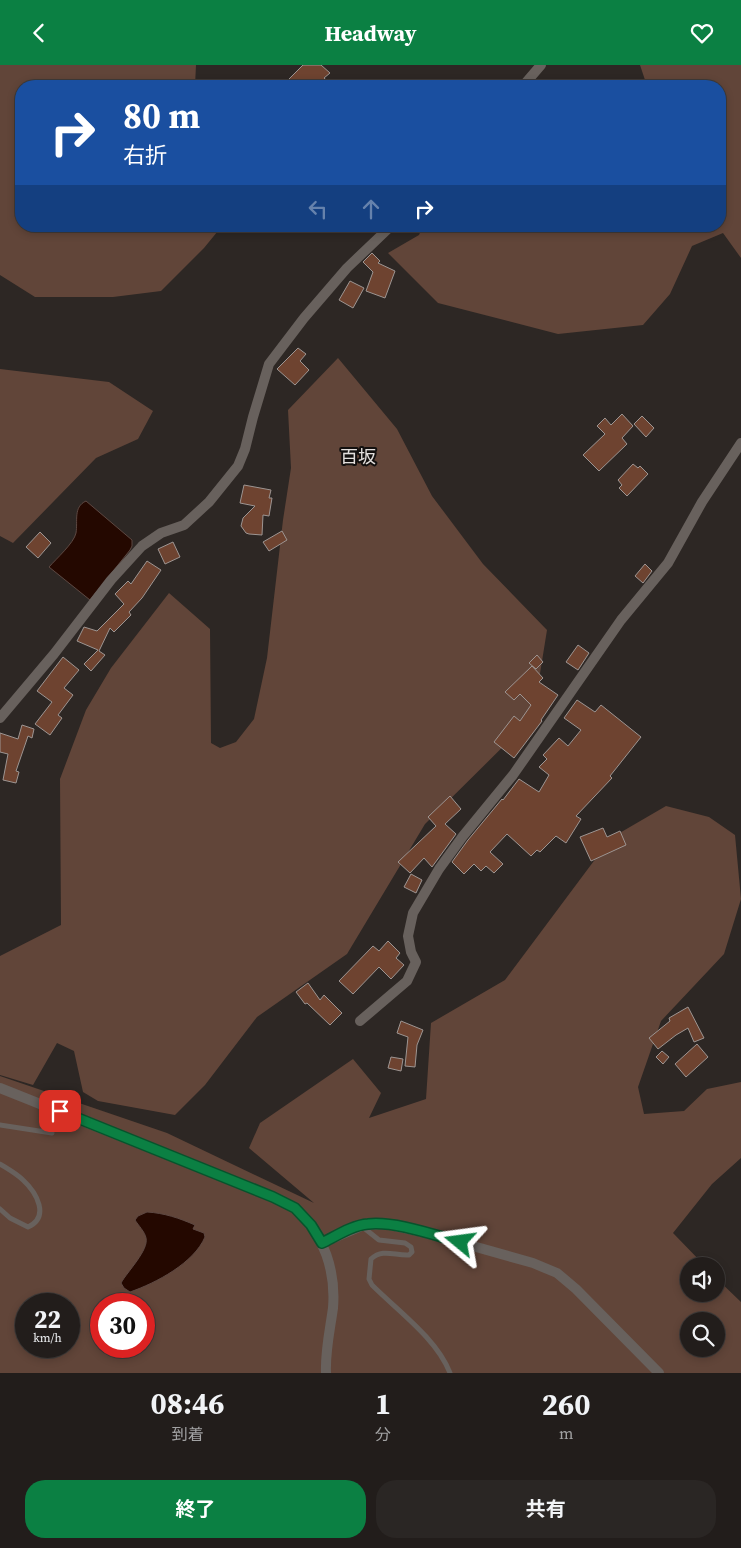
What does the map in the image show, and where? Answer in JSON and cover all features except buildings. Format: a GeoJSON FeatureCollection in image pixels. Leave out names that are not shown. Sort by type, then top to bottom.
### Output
{"type":"FeatureCollection","features":[{"type":"Feature","properties":{"kind":"street"},"geometry":{"type":"LineString","coordinates":[[527,80],[541,65]]}},
{"type":"Feature","properties":{"kind":"street"},"geometry":{"type":"LineString","coordinates":[[0,718],[54,654],[110,579],[142,546],[161,533],[184,525],[209,502],[238,466],[245,449],[269,364],[347,268],[385,232]]}},
{"type":"Feature","properties":{"kind":"street"},"geometry":{"type":"LineString","coordinates":[[360,1021],[407,981],[416,962],[411,952],[408,936],[414,913],[439,869],[463,836],[513,775],[621,620],[668,563],[702,502],[741,443]]}},
{"type":"Feature","properties":{"kind":"street"},"geometry":{"type":"LineString","coordinates":[[0,1088],[273,1197],[295,1208],[311,1225],[322,1243],[331,1267],[334,1289],[326,1373]]}},
{"type":"Feature","properties":{"kind":"street"},"geometry":{"type":"LineString","coordinates":[[322,1243],[364,1225],[386,1225],[423,1232],[533,1263],[557,1273],[576,1289],[659,1373]]}},
{"type":"Feature","properties":{"kind":"lane"},"geometry":{"type":"LineString","coordinates":[[0,1125],[52,1133]]}},
{"type":"Feature","properties":{"kind":"lane"},"geometry":{"type":"LineString","coordinates":[[0,1164],[28,1185],[36,1197],[40,1211],[38,1219],[28,1227],[10,1218],[0,1209]]}},
{"type":"Feature","properties":{"kind":"lane"},"geometry":{"type":"LineString","coordinates":[[364,1225],[364,1228],[379,1240],[405,1243],[411,1247],[412,1252],[409,1255],[389,1252],[375,1255],[371,1259],[369,1279],[372,1285],[435,1347],[450,1373]]}},
{"type":"Feature","properties":{"kind":"shaded area"},"geometry":{"type":"Polygon","coordinates":[[[0,65],[196,65],[195,80],[15,80],[15,232],[217,232],[204,248],[161,291],[113,297],[35,297],[0,275],[0,65]]]}},
{"type":"Feature","properties":{"kind":"shaded area"},"geometry":{"type":"Polygon","coordinates":[[[640,65],[741,65],[741,258],[723,233],[692,246],[670,294],[643,325],[558,334],[438,303],[388,253],[419,235],[420,232],[726,232],[726,80],[645,80],[640,65]]]}},
{"type":"Feature","properties":{"kind":"shaded area"},"geometry":{"type":"Polygon","coordinates":[[[338,358],[397,429],[432,496],[483,564],[547,630],[533,717],[425,824],[347,954],[257,1017],[205,1085],[175,1115],[98,1101],[83,1092],[74,1051],[57,1043],[33,1085],[0,1075],[0,956],[61,925],[60,779],[86,710],[111,668],[169,593],[210,629],[211,743],[220,748],[236,742],[254,719],[267,658],[291,468],[288,410],[338,358]]]}},
{"type":"Feature","properties":{"kind":"shaded area"},"geometry":{"type":"Polygon","coordinates":[[[0,369],[109,382],[153,411],[138,439],[96,458],[13,543],[0,536],[0,369]]]}},
{"type":"Feature","properties":{"kind":"shaded area"},"geometry":{"type":"Polygon","coordinates":[[[86,501],[132,540],[130,550],[90,600],[49,567],[75,537],[79,507],[86,501]]]}},
{"type":"Feature","properties":{"kind":"shaded area"},"geometry":{"type":"Polygon","coordinates":[[[666,806],[709,817],[735,835],[741,899],[724,954],[661,1021],[638,1087],[644,1114],[684,1111],[707,1089],[741,1082],[741,1158],[712,1184],[673,1233],[696,1257],[680,1257],[680,1302],[725,1302],[725,1287],[741,1302],[741,1373],[0,1373],[0,1076],[167,1133],[314,1203],[249,1148],[260,1123],[353,1059],[381,1093],[369,1118],[426,1099],[431,1023],[505,980],[611,838],[666,806]]]}},
{"type":"Feature","properties":{"kind":"shaded area"},"geometry":{"type":"Polygon","coordinates":[[[147,1212],[171,1216],[195,1225],[193,1229],[204,1233],[205,1237],[192,1255],[173,1271],[130,1292],[121,1283],[144,1249],[146,1238],[135,1220],[138,1216],[147,1212]]]}},
{"type":"Feature","properties":{"kind":"district","name":"百坂"},"geometry":{"type":"Point","coordinates":[358,456]}},
{"type":"Feature","properties":{"kind":"route"},"geometry":{"type":"LineString","coordinates":[[60,1111],[273,1197],[295,1208],[311,1225],[322,1243],[369,1224],[386,1225],[423,1232],[460,1242]]}}]}
